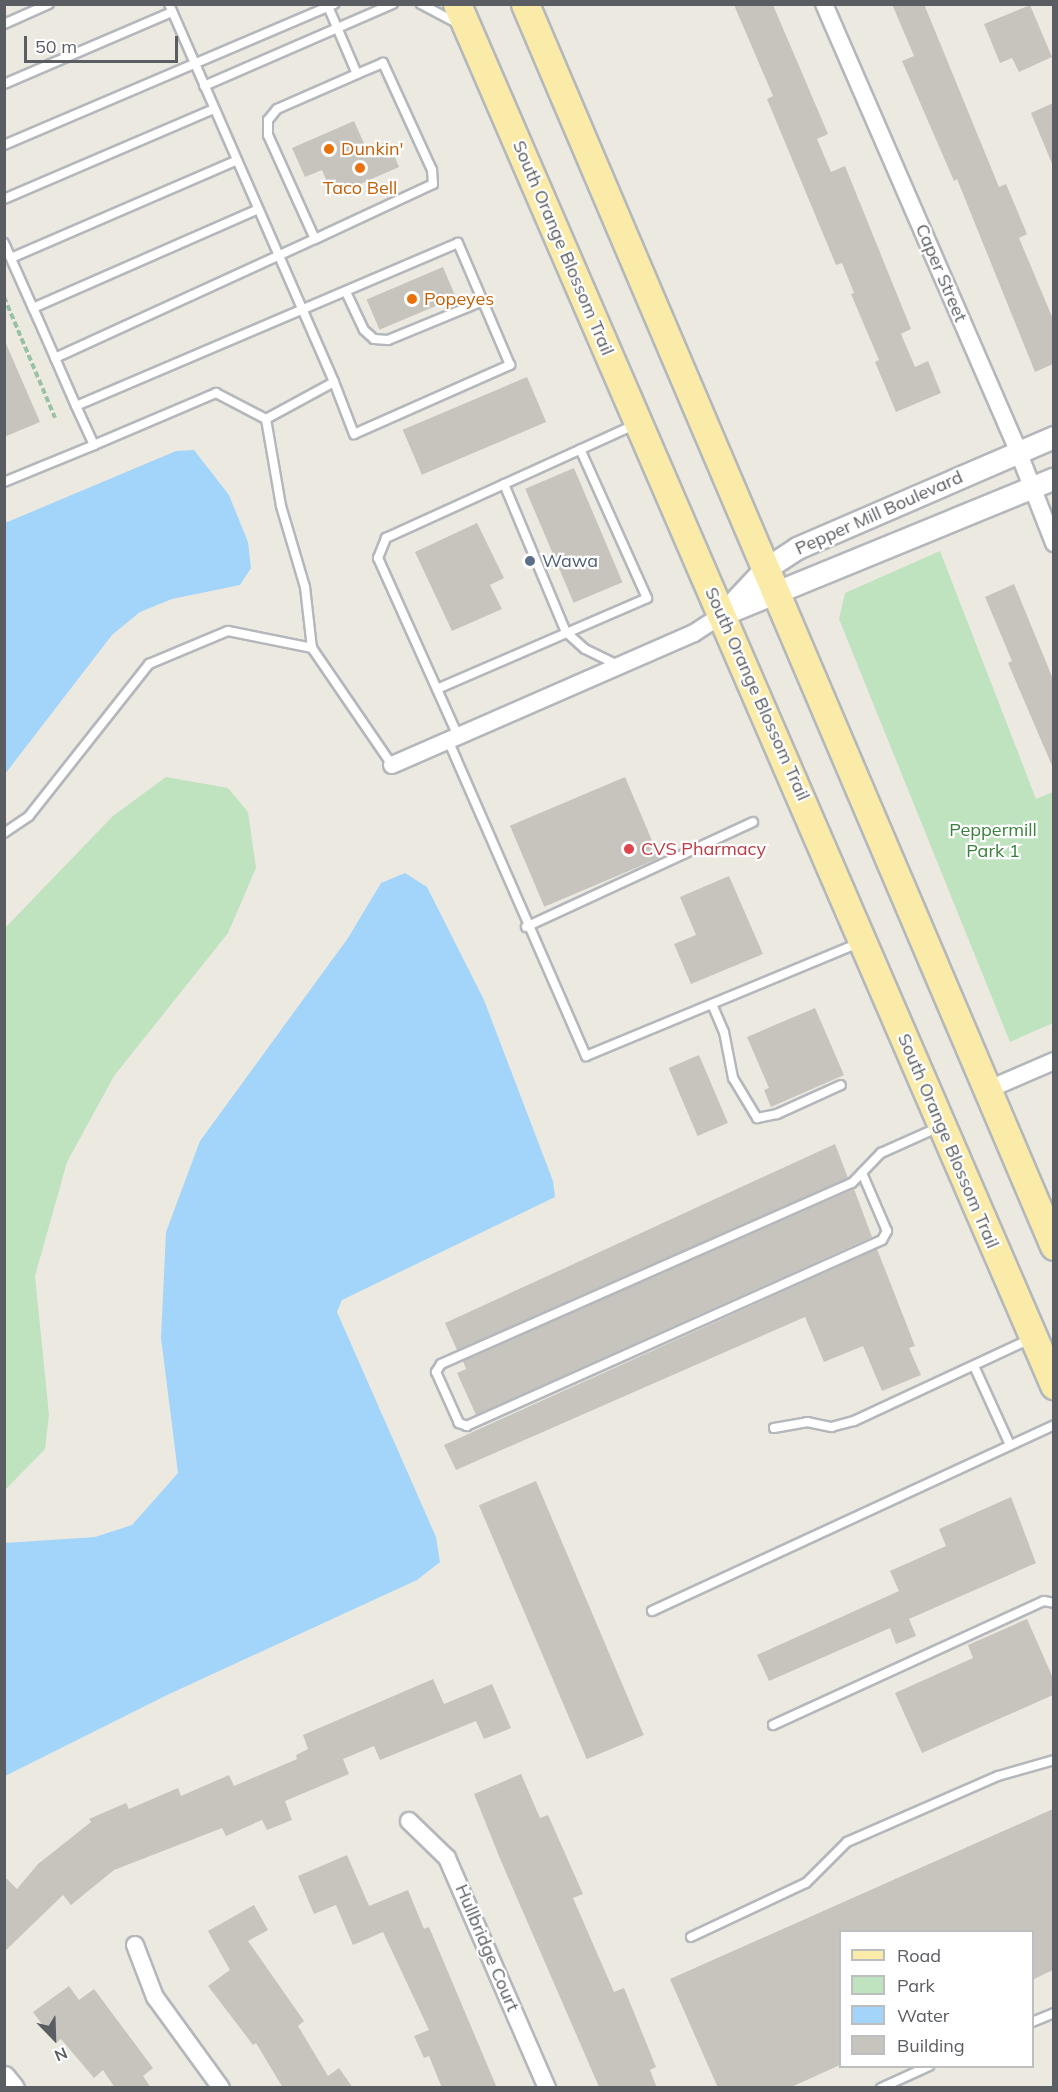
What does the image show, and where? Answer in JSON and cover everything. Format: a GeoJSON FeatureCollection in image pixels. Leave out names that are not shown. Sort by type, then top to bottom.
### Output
{"type":"FeatureCollection","features":[{"type":"Feature","properties":{"kind":"main road","name":"South Orange Blossom Trail"},"geometry":{"type":"LineString","coordinates":[[457,4],[942,1125],[1043,1345],[1053,1385]]}},
{"type":"Feature","properties":{"kind":"main road"},"geometry":{"type":"LineString","coordinates":[[525,4],[1053,1246]]}},
{"type":"Feature","properties":{"kind":"street","name":"Caper Street"},"geometry":{"type":"LineString","coordinates":[[824,4],[1018,451],[1053,543]]}},
{"type":"Feature","properties":{"kind":"street","name":"Pepper Mill Boulevard"},"geometry":{"type":"LineString","coordinates":[[722,615],[765,569],[797,548],[1053,437]]}},
{"type":"Feature","properties":{"kind":"street","name":"Pepper Mill Boulevard"},"geometry":{"type":"LineString","coordinates":[[392,765],[694,633],[722,615],[1053,478]]}},
{"type":"Feature","properties":{"kind":"street"},"geometry":{"type":"LineString","coordinates":[[987,1090],[1053,1061]]}},
{"type":"Feature","properties":{"kind":"street","name":"Hullbridge Court"},"geometry":{"type":"LineString","coordinates":[[409,1821],[447,1858],[547,2088]]}},
{"type":"Feature","properties":{"kind":"street"},"geometry":{"type":"LineString","coordinates":[[135,1945],[154,1997],[220,2088]]}},
{"type":"Feature","properties":{"kind":"street"},"geometry":{"type":"LineString","coordinates":[[4,2077],[13,2088]]}},
{"type":"Feature","properties":{"kind":"lane"},"geometry":{"type":"LineString","coordinates":[[4,24],[49,4]]}},
{"type":"Feature","properties":{"kind":"lane"},"geometry":{"type":"LineString","coordinates":[[204,86],[393,4]]}},
{"type":"Feature","properties":{"kind":"lane"},"geometry":{"type":"LineString","coordinates":[[421,4],[468,31]]}},
{"type":"Feature","properties":{"kind":"lane"},"geometry":{"type":"LineString","coordinates":[[4,145],[329,5],[357,74]]}},
{"type":"Feature","properties":{"kind":"lane"},"geometry":{"type":"LineString","coordinates":[[4,84],[170,8],[279,258],[303,311],[334,382],[354,434],[510,365],[458,243],[303,311],[76,406]]}},
{"type":"Feature","properties":{"kind":"lane"},"geometry":{"type":"LineString","coordinates":[[55,358],[279,258],[433,184],[432,170],[383,63],[277,109],[268,120],[268,135],[315,240]]}},
{"type":"Feature","properties":{"kind":"lane"},"geometry":{"type":"LineString","coordinates":[[4,199],[214,108]]}},
{"type":"Feature","properties":{"kind":"lane"},"geometry":{"type":"LineString","coordinates":[[11,258],[237,160]]}},
{"type":"Feature","properties":{"kind":"lane"},"geometry":{"type":"LineString","coordinates":[[33,308],[258,209]]}},
{"type":"Feature","properties":{"kind":"lane"},"geometry":{"type":"LineString","coordinates":[[4,243],[94,445]]}},
{"type":"Feature","properties":{"kind":"lane"},"geometry":{"type":"LineString","coordinates":[[346,292],[364,330],[374,339],[388,340],[483,301]]}},
{"type":"Feature","properties":{"kind":"lane"},"geometry":{"type":"LineString","coordinates":[[266,419],[334,382]]}},
{"type":"Feature","properties":{"kind":"lane"},"geometry":{"type":"LineString","coordinates":[[4,482],[216,393],[266,419]]}},
{"type":"Feature","properties":{"kind":"lane"},"geometry":{"type":"LineString","coordinates":[[266,419],[281,506],[305,587],[312,648],[392,765]]}},
{"type":"Feature","properties":{"kind":"lane"},"geometry":{"type":"LineString","coordinates":[[639,423],[386,538],[380,548],[378,558],[437,689],[472,798],[526,927],[586,1056],[863,942]]}},
{"type":"Feature","properties":{"kind":"lane"},"geometry":{"type":"LineString","coordinates":[[437,689],[646,597],[580,449]]}},
{"type":"Feature","properties":{"kind":"lane"},"geometry":{"type":"LineString","coordinates":[[504,484],[566,632],[585,649],[620,666]]}},
{"type":"Feature","properties":{"kind":"lane"},"geometry":{"type":"LineString","coordinates":[[4,833],[30,816],[149,664],[228,631],[312,648]]}},
{"type":"Feature","properties":{"kind":"lane"},"geometry":{"type":"LineString","coordinates":[[526,927],[753,822]]}},
{"type":"Feature","properties":{"kind":"lane"},"geometry":{"type":"LineString","coordinates":[[712,1004],[724,1032],[733,1078],[757,1118],[777,1114],[841,1085]]}},
{"type":"Feature","properties":{"kind":"lane"},"geometry":{"type":"LineString","coordinates":[[862,1173],[887,1231],[882,1240],[467,1426],[459,1424],[436,1372],[441,1364],[852,1183],[881,1153],[942,1125]]}},
{"type":"Feature","properties":{"kind":"lane"},"geometry":{"type":"LineString","coordinates":[[774,1428],[807,1422],[831,1427],[854,1421],[974,1366],[1043,1345]]}},
{"type":"Feature","properties":{"kind":"lane"},"geometry":{"type":"LineString","coordinates":[[974,1366],[1010,1445]]}},
{"type":"Feature","properties":{"kind":"lane"},"geometry":{"type":"LineString","coordinates":[[652,1611],[1053,1425]]}},
{"type":"Feature","properties":{"kind":"lane"},"geometry":{"type":"LineString","coordinates":[[773,1725],[1044,1601],[1053,1604]]}},
{"type":"Feature","properties":{"kind":"lane"},"geometry":{"type":"LineString","coordinates":[[691,1937],[806,1883],[848,1842],[998,1776],[1053,1760]]}},
{"type":"Feature","properties":{"kind":"lane"},"geometry":{"type":"LineString","coordinates":[[1034,2021],[1053,2013]]}},
{"type":"Feature","properties":{"kind":"lane"},"geometry":{"type":"LineString","coordinates":[[881,2088],[927,2068]]}},
{"type":"Feature","properties":{"kind":"path"},"geometry":{"type":"LineString","coordinates":[[4,297],[55,418]]}},
{"type":"Feature","properties":{"kind":"green space","name":"Peppermill Park 1"},"geometry":{"type":"Polygon","coordinates":[[[940,551],[1036,799],[1053,792],[1053,1023],[1010,1042],[839,619],[845,593],[940,551]]]}},
{"type":"Feature","properties":{"kind":"green space"},"geometry":{"type":"Polygon","coordinates":[[[166,777],[228,788],[248,812],[256,868],[228,933],[114,1076],[67,1162],[35,1276],[49,1415],[45,1449],[5,1490],[5,928],[113,816],[166,777]]]}},
{"type":"Feature","properties":{"kind":"water"},"geometry":{"type":"Polygon","coordinates":[[[194,450],[229,495],[248,542],[251,568],[240,585],[172,599],[140,612],[112,635],[5,774],[5,523],[176,451],[194,450]]]}},
{"type":"Feature","properties":{"kind":"water"},"geometry":{"type":"Polygon","coordinates":[[[405,873],[427,887],[484,1000],[553,1181],[555,1197],[342,1300],[337,1312],[436,1537],[440,1562],[417,1580],[165,1696],[5,1776],[5,1543],[95,1537],[132,1525],[178,1473],[161,1338],[166,1232],[200,1141],[348,938],[381,883],[405,873]]]}},
{"type":"Feature","properties":{"kind":"building"},"geometry":{"type":"Polygon","coordinates":[[[892,4],[924,4],[999,187],[1006,184],[1027,234],[1019,238],[1053,319],[1053,364],[1035,372],[957,179],[954,181],[902,61],[914,56],[892,4]]]}},
{"type":"Feature","properties":{"kind":"building"},"geometry":{"type":"Polygon","coordinates":[[[734,5],[773,5],[828,134],[817,139],[831,172],[845,166],[911,329],[901,334],[915,367],[928,361],[941,393],[896,412],[875,362],[879,360],[851,294],[854,293],[842,263],[836,265],[767,99],[773,96],[734,5]]]}},
{"type":"Feature","properties":{"kind":"building"},"geometry":{"type":"Polygon","coordinates":[[[1030,5],[1052,57],[1019,72],[1012,58],[1000,63],[984,24],[1030,5]]]}},
{"type":"Feature","properties":{"kind":"building"},"geometry":{"type":"Polygon","coordinates":[[[1053,103],[1053,166],[1031,113],[1053,103]]]}},
{"type":"Feature","properties":{"kind":"building"},"geometry":{"type":"Polygon","coordinates":[[[354,121],[367,150],[388,141],[399,167],[333,196],[322,170],[305,177],[292,148],[354,121]]]}},
{"type":"Feature","properties":{"kind":"building","name":"Popeyes"},"geometry":{"type":"Polygon","coordinates":[[[443,267],[456,297],[379,330],[367,299],[443,267]]]}},
{"type":"Feature","properties":{"kind":"building"},"geometry":{"type":"Polygon","coordinates":[[[4,339],[40,422],[4,437],[4,339]]]}},
{"type":"Feature","properties":{"kind":"building"},"geometry":{"type":"Polygon","coordinates":[[[527,377],[546,422],[422,475],[403,430],[527,377]]]}},
{"type":"Feature","properties":{"kind":"building"},"geometry":{"type":"Polygon","coordinates":[[[574,468],[622,582],[574,603],[525,489],[574,468]]]}},
{"type":"Feature","properties":{"kind":"building"},"geometry":{"type":"Polygon","coordinates":[[[477,523],[504,578],[490,585],[502,609],[452,631],[415,552],[477,523]]]}},
{"type":"Feature","properties":{"kind":"building"},"geometry":{"type":"Polygon","coordinates":[[[1014,584],[1053,679],[1053,768],[1008,663],[1012,661],[985,597],[1014,584]]]}},
{"type":"Feature","properties":{"kind":"building","name":"CVS Pharmacy"},"geometry":{"type":"Polygon","coordinates":[[[625,777],[659,858],[544,907],[510,826],[625,777]]]}},
{"type":"Feature","properties":{"kind":"building"},"geometry":{"type":"Polygon","coordinates":[[[729,876],[763,954],[691,984],[674,944],[696,935],[680,897],[729,876]]]}},
{"type":"Feature","properties":{"kind":"building"},"geometry":{"type":"Polygon","coordinates":[[[815,1008],[844,1075],[771,1107],[764,1090],[769,1088],[747,1037],[815,1008]]]}},
{"type":"Feature","properties":{"kind":"building"},"geometry":{"type":"Polygon","coordinates":[[[699,1055],[728,1123],[698,1136],[669,1068],[699,1055]]]}},
{"type":"Feature","properties":{"kind":"building"},"geometry":{"type":"Polygon","coordinates":[[[835,1144],[848,1178],[457,1350],[445,1323],[835,1144]]]}},
{"type":"Feature","properties":{"kind":"building"},"geometry":{"type":"Polygon","coordinates":[[[854,1189],[872,1237],[476,1415],[457,1373],[466,1369],[463,1361],[854,1189]]]}},
{"type":"Feature","properties":{"kind":"building"},"geometry":{"type":"Polygon","coordinates":[[[877,1249],[915,1346],[909,1348],[921,1375],[882,1391],[863,1346],[824,1362],[805,1317],[456,1470],[444,1445],[877,1249]]]}},
{"type":"Feature","properties":{"kind":"building"},"geometry":{"type":"Polygon","coordinates":[[[536,1481],[644,1735],[587,1759],[479,1505],[536,1481]]]}},
{"type":"Feature","properties":{"kind":"building"},"geometry":{"type":"Polygon","coordinates":[[[1011,1497],[1036,1563],[909,1619],[916,1636],[896,1644],[890,1628],[769,1681],[757,1655],[899,1591],[890,1571],[946,1546],[939,1529],[1011,1497]]]}},
{"type":"Feature","properties":{"kind":"building"},"geometry":{"type":"Polygon","coordinates":[[[1027,1619],[1053,1678],[1053,1695],[922,1753],[895,1693],[973,1658],[968,1645],[1027,1619]]]}},
{"type":"Feature","properties":{"kind":"building"},"geometry":{"type":"Polygon","coordinates":[[[433,1679],[444,1704],[492,1684],[511,1728],[484,1739],[476,1721],[380,1760],[374,1746],[343,1759],[349,1774],[285,1801],[292,1820],[267,1830],[262,1820],[226,1836],[222,1828],[114,1870],[71,1905],[63,1895],[4,1952],[4,1876],[17,1889],[38,1864],[91,1822],[89,1819],[126,1803],[129,1809],[178,1788],[181,1796],[229,1775],[234,1786],[297,1759],[296,1755],[308,1749],[303,1735],[433,1679]]]}},
{"type":"Feature","properties":{"kind":"building"},"geometry":{"type":"Polygon","coordinates":[[[521,1774],[540,1818],[548,1815],[583,1894],[573,1898],[614,1992],[624,1988],[656,2067],[650,2070],[657,2088],[599,2087],[501,1861],[474,1794],[521,1774]]]}},
{"type":"Feature","properties":{"kind":"building"},"geometry":{"type":"Polygon","coordinates":[[[1053,1809],[1053,1970],[1034,1979],[1034,1930],[839,1930],[839,2065],[789,2088],[718,2088],[670,1979],[1053,1809]]]}},
{"type":"Feature","properties":{"kind":"building"},"geometry":{"type":"Polygon","coordinates":[[[347,1855],[369,1906],[408,1890],[424,1929],[429,1927],[497,2088],[442,2088],[429,2056],[424,2058],[414,2036],[429,2030],[383,1932],[353,1945],[336,1905],[314,1914],[298,1876],[347,1855]]]}},
{"type":"Feature","properties":{"kind":"building"},"geometry":{"type":"Polygon","coordinates":[[[254,1905],[268,1930],[248,1941],[304,2021],[298,2026],[328,2076],[339,2068],[353,2088],[283,2088],[256,2043],[253,2045],[208,1986],[230,1970],[208,1931],[254,1905]]]}},
{"type":"Feature","properties":{"kind":"building"},"geometry":{"type":"Polygon","coordinates":[[[69,1986],[79,2000],[94,1989],[153,2068],[143,2076],[151,2088],[115,2088],[103,2070],[94,2078],[61,2039],[56,2043],[33,2012],[69,1986]]]}},
{"type":"Feature","properties":{"kind":"place","name":"Dunkin'"},"geometry":{"type":"Point","coordinates":[329,149]}},
{"type":"Feature","properties":{"kind":"place","name":"Taco Bell"},"geometry":{"type":"Point","coordinates":[360,168]}},
{"type":"Feature","properties":{"kind":"place","name":"Popeyes"},"geometry":{"type":"Point","coordinates":[412,299]}},
{"type":"Feature","properties":{"kind":"place","name":"Wawa"},"geometry":{"type":"Point","coordinates":[530,561]}},
{"type":"Feature","properties":{"kind":"place","name":"CVS Pharmacy"},"geometry":{"type":"Point","coordinates":[629,849]}}]}
